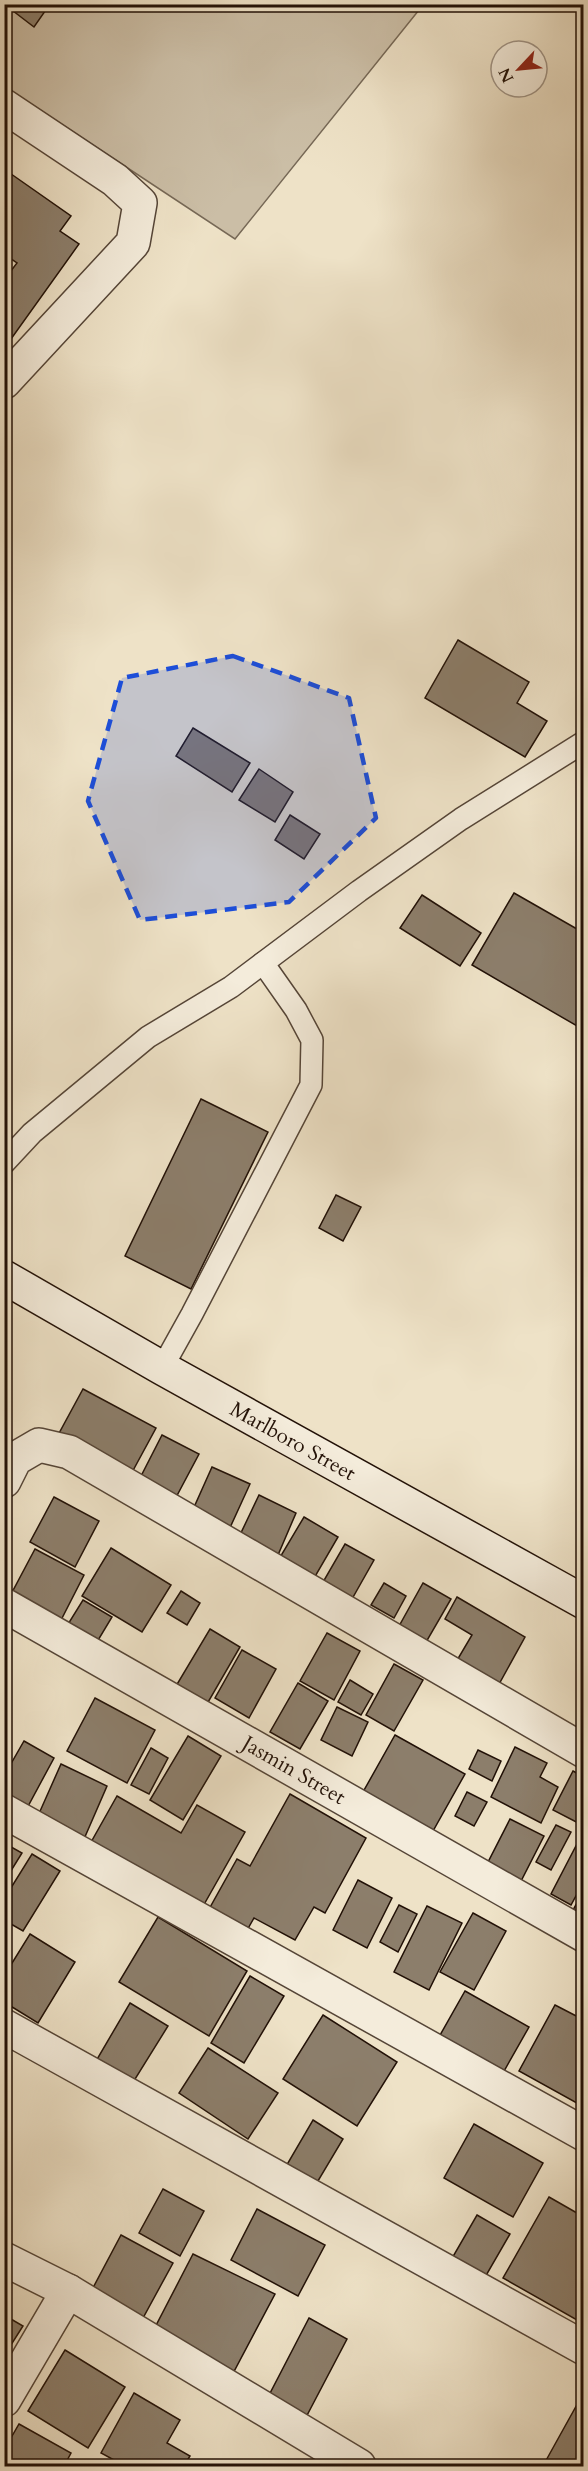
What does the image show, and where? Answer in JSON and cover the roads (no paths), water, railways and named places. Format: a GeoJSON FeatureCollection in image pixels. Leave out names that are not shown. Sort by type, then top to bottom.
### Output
{"type":"FeatureCollection","features":[{"type":"Feature","properties":{"kind":"street"},"geometry":{"type":"LineString","coordinates":[[4,106],[116,180],[140,202],[133,243],[7,374]]}},
{"type":"Feature","properties":{"kind":"street","name":"Marlboro Street"},"geometry":{"type":"LineString","coordinates":[[4,1277],[162,1368],[584,1602]]}},
{"type":"Feature","properties":{"kind":"street"},"geometry":{"type":"LineString","coordinates":[[4,1481],[15,1459],[39,1444],[69,1452],[584,1750]]}},
{"type":"Feature","properties":{"kind":"street","name":"Jasmin Street"},"geometry":{"type":"LineString","coordinates":[[4,1605],[584,1935]]}},
{"type":"Feature","properties":{"kind":"street"},"geometry":{"type":"LineString","coordinates":[[4,1811],[584,2134]]}},
{"type":"Feature","properties":{"kind":"street"},"geometry":{"type":"LineString","coordinates":[[4,2026],[584,2348]]}},
{"type":"Feature","properties":{"kind":"street"},"geometry":{"type":"LineString","coordinates":[[4,2259],[68,2291],[359,2466]]}},
{"type":"Feature","properties":{"kind":"street"},"geometry":{"type":"LineString","coordinates":[[4,2400],[68,2291]]}},
{"type":"Feature","properties":{"kind":"lane"},"geometry":{"type":"LineString","coordinates":[[4,1163],[32,1133],[148,1037],[231,987],[359,891],[461,819],[584,742]]}},
{"type":"Feature","properties":{"kind":"lane"},"geometry":{"type":"LineString","coordinates":[[162,1368],[311,1085],[312,1040],[296,1010],[263,963]]}}]}
